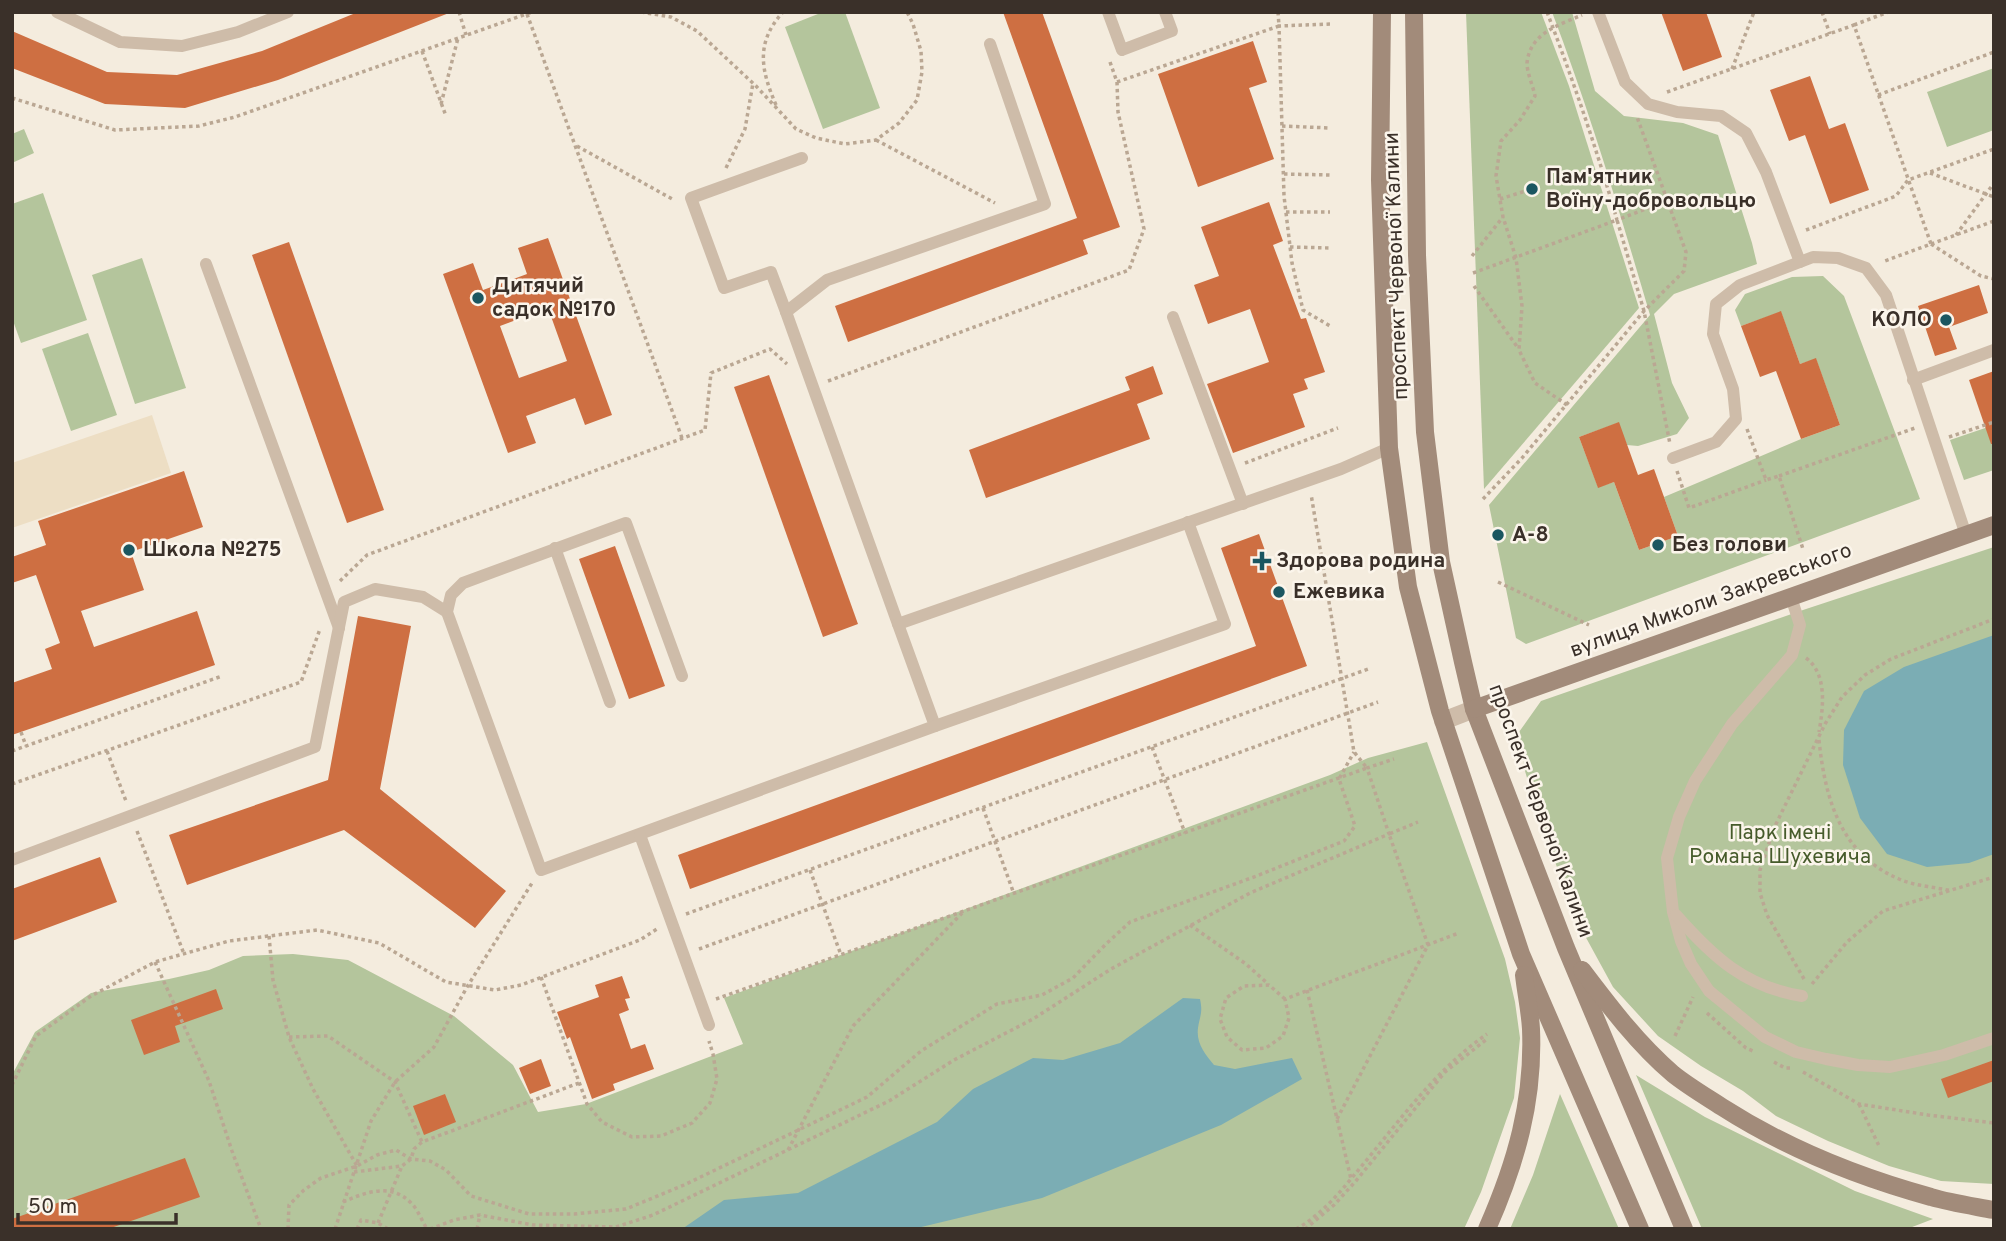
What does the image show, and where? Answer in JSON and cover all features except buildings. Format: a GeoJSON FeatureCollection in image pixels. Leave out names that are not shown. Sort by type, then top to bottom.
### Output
{"type":"FeatureCollection","features":[{"type":"Feature","properties":{"kind":"main road","name":"проспект Червоної Калини"},"geometry":{"type":"LineString","coordinates":[[1382,12],[1380,194],[1389,448],[1408,587],[1443,721],[1521,954],[1640,1229]]}},
{"type":"Feature","properties":{"kind":"main road","name":"проспект Червоної Калини"},"geometry":{"type":"LineString","coordinates":[[1414,12],[1417,255],[1425,432],[1441,562],[1474,709],[1566,948],[1684,1229]]}},
{"type":"Feature","properties":{"kind":"main road","name":"вулиця Миколи Закревського"},"geometry":{"type":"LineString","coordinates":[[1474,709],[1994,524]]}},
{"type":"Feature","properties":{"kind":"main road"},"geometry":{"type":"LineString","coordinates":[[1566,948],[1609,1006],[1644,1046],[1674,1074],[1748,1124],[1815,1157],[1871,1179],[1934,1198],[1994,1210]]}},
{"type":"Feature","properties":{"kind":"main road"},"geometry":{"type":"LineString","coordinates":[[1488,1229],[1510,1171],[1524,1122],[1530,1080],[1531,1028],[1521,954]]}},
{"type":"Feature","properties":{"kind":"street","name":"вулиця Миколи Закревського"},"geometry":{"type":"LineString","coordinates":[[1443,721],[1474,709]]}},
{"type":"Feature","properties":{"kind":"lane"},"geometry":{"type":"LineString","coordinates":[[57,12],[120,42],[182,46],[238,32],[288,12]]}},
{"type":"Feature","properties":{"kind":"lane"},"geometry":{"type":"LineString","coordinates":[[1108,12],[1122,50],[1172,31],[1165,12]]}},
{"type":"Feature","properties":{"kind":"lane"},"geometry":{"type":"LineString","coordinates":[[1598,12],[1625,82],[1648,104],[1677,112],[1721,116],[1746,133],[1766,172],[1800,261]]}},
{"type":"Feature","properties":{"kind":"lane"},"geometry":{"type":"LineString","coordinates":[[786,312],[827,280],[1045,204],[990,44]]}},
{"type":"Feature","properties":{"kind":"lane"},"geometry":{"type":"LineString","coordinates":[[802,158],[691,198],[723,288],[771,272],[935,726]]}},
{"type":"Feature","properties":{"kind":"lane"},"geometry":{"type":"LineString","coordinates":[[1673,458],[1716,442],[1736,419],[1733,389],[1713,334],[1716,304],[1740,285],[1800,261],[1813,257],[1838,258],[1866,268],[1886,295],[1966,535]]}},
{"type":"Feature","properties":{"kind":"lane"},"geometry":{"type":"LineString","coordinates":[[206,264],[339,628]]}},
{"type":"Feature","properties":{"kind":"lane"},"geometry":{"type":"LineString","coordinates":[[1173,317],[1243,504]]}},
{"type":"Feature","properties":{"kind":"lane"},"geometry":{"type":"LineString","coordinates":[[1913,380],[1994,350]]}},
{"type":"Feature","properties":{"kind":"lane"},"geometry":{"type":"LineString","coordinates":[[898,624],[1341,469],[1389,448]]}},
{"type":"Feature","properties":{"kind":"lane"},"geometry":{"type":"LineString","coordinates":[[682,676],[626,523],[463,583],[451,595],[447,612],[541,870],[935,726],[1225,624],[1188,522]]}},
{"type":"Feature","properties":{"kind":"lane"},"geometry":{"type":"LineString","coordinates":[[555,548],[610,702]]}},
{"type":"Feature","properties":{"kind":"lane"},"geometry":{"type":"LineString","coordinates":[[12,860],[315,747],[344,602],[375,589],[424,597],[447,612]]}},
{"type":"Feature","properties":{"kind":"lane"},"geometry":{"type":"LineString","coordinates":[[1791,597],[1800,625],[1792,655],[1732,724],[1695,781],[1684,805],[1667,858],[1673,912],[1691,964],[1709,991],[1765,1037],[1796,1052],[1858,1065],[1890,1067],[1944,1055],[1994,1038]]}},
{"type":"Feature","properties":{"kind":"lane"},"geometry":{"type":"LineString","coordinates":[[640,835],[709,1025]]}},
{"type":"Feature","properties":{"kind":"lane"},"geometry":{"type":"LineString","coordinates":[[1673,912],[1698,941],[1750,980],[1777,992],[1802,996]]}},
{"type":"Feature","properties":{"kind":"path"},"geometry":{"type":"LineString","coordinates":[[459,12],[466,35]]}},
{"type":"Feature","properties":{"kind":"path"},"geometry":{"type":"LineString","coordinates":[[640,12],[671,18],[697,31],[753,83],[796,129],[816,138],[845,144],[876,140],[898,123],[917,100],[922,72],[921,51],[907,12]]}},
{"type":"Feature","properties":{"kind":"path"},"geometry":{"type":"LineString","coordinates":[[778,110],[766,82],[763,53],[771,25],[783,12]]}},
{"type":"Feature","properties":{"kind":"path"},"geometry":{"type":"LineString","coordinates":[[1278,12],[1284,174],[1290,247],[1303,310],[1330,326]]}},
{"type":"Feature","properties":{"kind":"path"},"geometry":{"type":"LineString","coordinates":[[1546,12],[1604,174],[1644,311],[1673,458],[1689,508],[1928,423]]}},
{"type":"Feature","properties":{"kind":"path"},"geometry":{"type":"LineString","coordinates":[[1520,350],[1522,306],[1516,258],[1503,218],[1496,176],[1501,141],[1520,120],[1535,96],[1527,64],[1535,41],[1552,27],[1589,12]]}},
{"type":"Feature","properties":{"kind":"path"},"geometry":{"type":"LineString","coordinates":[[1732,69],[1754,12]]}},
{"type":"Feature","properties":{"kind":"path"},"geometry":{"type":"LineString","coordinates":[[1822,12],[1830,34]]}},
{"type":"Feature","properties":{"kind":"path"},"geometry":{"type":"LineString","coordinates":[[1658,88],[1666,93],[1888,12]]}},
{"type":"Feature","properties":{"kind":"path"},"geometry":{"type":"LineString","coordinates":[[12,98],[115,130],[199,126],[235,117],[528,13],[682,438]]}},
{"type":"Feature","properties":{"kind":"path"},"geometry":{"type":"LineString","coordinates":[[12,784],[301,682],[336,584],[367,555],[705,429],[711,373],[770,349],[813,386],[1129,270],[1144,229],[1118,112],[1117,82],[1279,26],[1330,24]]}},
{"type":"Feature","properties":{"kind":"path"},"geometry":{"type":"LineString","coordinates":[[1854,25],[1931,244],[1981,276],[1994,279]]}},
{"type":"Feature","properties":{"kind":"path"},"geometry":{"type":"LineString","coordinates":[[441,104],[458,38]]}},
{"type":"Feature","properties":{"kind":"path"},"geometry":{"type":"LineString","coordinates":[[422,51],[446,116]]}},
{"type":"Feature","properties":{"kind":"path"},"geometry":{"type":"LineString","coordinates":[[1878,95],[1994,52]]}},
{"type":"Feature","properties":{"kind":"path"},"geometry":{"type":"LineString","coordinates":[[716,189],[745,129],[753,83]]}},
{"type":"Feature","properties":{"kind":"path"},"geometry":{"type":"LineString","coordinates":[[1483,499],[1522,458],[1644,311],[1684,271],[1686,252],[1637,117]]}},
{"type":"Feature","properties":{"kind":"path"},"geometry":{"type":"LineString","coordinates":[[1282,126],[1330,128]]}},
{"type":"Feature","properties":{"kind":"path"},"geometry":{"type":"LineString","coordinates":[[876,140],[1016,214]]}},
{"type":"Feature","properties":{"kind":"path"},"geometry":{"type":"LineString","coordinates":[[575,145],[695,212]]}},
{"type":"Feature","properties":{"kind":"path"},"geometry":{"type":"LineString","coordinates":[[1791,235],[1896,196],[1908,180],[1994,149]]}},
{"type":"Feature","properties":{"kind":"path"},"geometry":{"type":"LineString","coordinates":[[1928,173],[1994,197]]}},
{"type":"Feature","properties":{"kind":"path"},"geometry":{"type":"LineString","coordinates":[[1284,174],[1330,175]]}},
{"type":"Feature","properties":{"kind":"path"},"geometry":{"type":"LineString","coordinates":[[1956,235],[1994,183]]}},
{"type":"Feature","properties":{"kind":"path"},"geometry":{"type":"LineString","coordinates":[[1500,199],[1532,188]]}},
{"type":"Feature","properties":{"kind":"path"},"geometry":{"type":"LineString","coordinates":[[1473,273],[1667,201]]}},
{"type":"Feature","properties":{"kind":"path"},"geometry":{"type":"LineString","coordinates":[[1286,212],[1330,212]]}},
{"type":"Feature","properties":{"kind":"path"},"geometry":{"type":"LineString","coordinates":[[1472,256],[1503,218]]}},
{"type":"Feature","properties":{"kind":"path"},"geometry":{"type":"LineString","coordinates":[[1866,268],[1994,221]]}},
{"type":"Feature","properties":{"kind":"path"},"geometry":{"type":"LineString","coordinates":[[1290,247],[1330,248]]}},
{"type":"Feature","properties":{"kind":"path"},"geometry":{"type":"LineString","coordinates":[[1474,286],[1520,350],[1535,383],[1567,405]]}},
{"type":"Feature","properties":{"kind":"path"},"geometry":{"type":"LineString","coordinates":[[1935,442],[1994,422]]}},
{"type":"Feature","properties":{"kind":"path"},"geometry":{"type":"LineString","coordinates":[[1230,468],[1338,428]]}},
{"type":"Feature","properties":{"kind":"path"},"geometry":{"type":"LineString","coordinates":[[1747,428],[1766,480]]}},
{"type":"Feature","properties":{"kind":"path"},"geometry":{"type":"LineString","coordinates":[[1779,476],[1803,549]]}},
{"type":"Feature","properties":{"kind":"path"},"geometry":{"type":"LineString","coordinates":[[1308,480],[1354,752],[1367,768],[1428,946],[1337,1119]]}},
{"type":"Feature","properties":{"kind":"path"},"geometry":{"type":"LineString","coordinates":[[1498,582],[1589,625]]}},
{"type":"Feature","properties":{"kind":"path"},"geometry":{"type":"LineString","coordinates":[[1802,996],[1804,978],[1767,915],[1760,893],[1760,870],[1774,828],[1819,738],[1842,697],[1865,675],[1891,659],[1994,620]]}},
{"type":"Feature","properties":{"kind":"path"},"geometry":{"type":"LineString","coordinates":[[1794,650],[1812,663],[1824,694],[1819,738],[1822,776],[1839,824],[1867,861],[1900,880],[1952,891]]}},
{"type":"Feature","properties":{"kind":"path"},"geometry":{"type":"LineString","coordinates":[[12,751],[222,676]]}},
{"type":"Feature","properties":{"kind":"path"},"geometry":{"type":"LineString","coordinates":[[684,955],[1378,702]]}},
{"type":"Feature","properties":{"kind":"path"},"geometry":{"type":"LineString","coordinates":[[21,732],[26,746]]}},
{"type":"Feature","properties":{"kind":"path"},"geometry":{"type":"LineString","coordinates":[[1152,747],[1185,833]]}},
{"type":"Feature","properties":{"kind":"path"},"geometry":{"type":"LineString","coordinates":[[107,751],[184,954]]}},
{"type":"Feature","properties":{"kind":"path"},"geometry":{"type":"LineString","coordinates":[[288,1229],[289,1205],[304,1189],[321,1178],[396,1150],[411,1159],[430,1161],[446,1170],[471,1196],[529,1214],[574,1214],[625,1209],[684,1185],[867,1097],[921,1051],[997,1004],[1042,995],[1073,978],[1130,922],[1344,841],[1355,826],[1339,779],[1354,752]]}},
{"type":"Feature","properties":{"kind":"path"},"geometry":{"type":"LineString","coordinates":[[701,1004],[1394,759]]}},
{"type":"Feature","properties":{"kind":"path"},"geometry":{"type":"LineString","coordinates":[[983,808],[1014,894]]}},
{"type":"Feature","properties":{"kind":"path"},"geometry":{"type":"LineString","coordinates":[[343,1202],[365,1192],[392,1190],[412,1204],[428,1229],[480,1214],[533,1225],[616,1227],[653,1215],[889,1101],[954,1060],[1033,1018],[1189,924],[1250,893],[1418,822]]}},
{"type":"Feature","properties":{"kind":"path"},"geometry":{"type":"LineString","coordinates":[[335,1229],[371,1121],[395,1082],[434,1047],[467,987],[541,870]]}},
{"type":"Feature","properties":{"kind":"path"},"geometry":{"type":"LineString","coordinates":[[810,870],[841,955]]}},
{"type":"Feature","properties":{"kind":"path"},"geometry":{"type":"LineString","coordinates":[[1802,996],[1847,942],[1883,911],[1994,877]]}},
{"type":"Feature","properties":{"kind":"path"},"geometry":{"type":"LineString","coordinates":[[787,1151],[853,1026],[964,911]]}},
{"type":"Feature","properties":{"kind":"path"},"geometry":{"type":"LineString","coordinates":[[1189,924],[1245,964],[1269,985],[1285,999],[1289,1018],[1283,1036],[1266,1048],[1242,1050],[1227,1037],[1220,1019],[1226,998],[1244,985],[1269,985]]}},
{"type":"Feature","properties":{"kind":"path"},"geometry":{"type":"LineString","coordinates":[[1285,999],[1459,933]]}},
{"type":"Feature","properties":{"kind":"path"},"geometry":{"type":"LineString","coordinates":[[269,936],[272,980],[289,1037],[313,1089],[356,1166]]}},
{"type":"Feature","properties":{"kind":"path"},"geometry":{"type":"LineString","coordinates":[[155,962],[209,1081],[261,1229]]}},
{"type":"Feature","properties":{"kind":"path"},"geometry":{"type":"LineString","coordinates":[[541,977],[586,1104],[602,1122],[632,1137],[661,1136],[692,1124],[710,1103],[717,1079],[705,1026],[709,1025]]}},
{"type":"Feature","properties":{"kind":"path"},"geometry":{"type":"LineString","coordinates":[[1307,990],[1351,1179]]}},
{"type":"Feature","properties":{"kind":"path"},"geometry":{"type":"LineString","coordinates":[[1675,1036],[1694,995],[1699,1003]]}},
{"type":"Feature","properties":{"kind":"path"},"geometry":{"type":"LineString","coordinates":[[1704,1011],[1746,1048],[1756,1053]]}},
{"type":"Feature","properties":{"kind":"path"},"geometry":{"type":"LineString","coordinates":[[289,1037],[328,1036],[395,1082],[422,1142]]}},
{"type":"Feature","properties":{"kind":"path"},"geometry":{"type":"LineString","coordinates":[[1296,1229],[1306,1223],[1351,1179],[1443,1069],[1487,1036],[1445,1072],[1355,1182],[1334,1205],[1305,1229]]}},
{"type":"Feature","properties":{"kind":"path"},"geometry":{"type":"LineString","coordinates":[[1766,1058],[1786,1068],[1796,1067],[1859,1104],[1994,1123]]}},
{"type":"Feature","properties":{"kind":"path"},"geometry":{"type":"LineString","coordinates":[[378,1223],[402,1166],[411,1159],[414,1149],[422,1142],[579,1083]]}},
{"type":"Feature","properties":{"kind":"path"},"geometry":{"type":"LineString","coordinates":[[1859,1104],[1880,1148]]}},
{"type":"Feature","properties":{"kind":"path"},"geometry":{"type":"LineString","coordinates":[[354,1172],[402,1166]]}},
{"type":"Feature","properties":{"kind":"path"},"geometry":{"type":"LineString","coordinates":[[477,1229],[480,1214]]}},
{"type":"Feature","properties":{"kind":"path"},"geometry":{"type":"LineString","coordinates":[[357,1229],[361,1220],[378,1223],[388,1229]]}},
{"type":"Feature","properties":{"kind":"green space"},"geometry":{"type":"Polygon","coordinates":[[[823,12],[845,12],[880,108],[823,129],[785,27],[823,12]]]}},
{"type":"Feature","properties":{"kind":"green space"},"geometry":{"type":"Polygon","coordinates":[[[1466,12],[1541,12],[1569,86],[1639,308],[1484,489],[1466,12]]]}},
{"type":"Feature","properties":{"kind":"green space"},"geometry":{"type":"Polygon","coordinates":[[[1552,12],[1572,12],[1595,91],[1624,116],[1683,123],[1718,135],[1757,264],[1674,294],[1654,314],[1672,383],[1689,418],[1677,434],[1638,446],[1627,445],[1618,423],[1579,437],[1598,487],[1614,482],[1639,550],[1678,536],[1664,497],[1840,425],[1816,359],[1800,364],[1781,312],[1741,326],[1735,310],[1745,294],[1792,277],[1823,276],[1844,296],[1920,499],[1526,644],[1516,638],[1489,505],[1650,315],[1592,125],[1552,12]]]}},
{"type":"Feature","properties":{"kind":"green space"},"geometry":{"type":"Polygon","coordinates":[[[1994,68],[1994,130],[1947,147],[1927,92],[1994,68]]]}},
{"type":"Feature","properties":{"kind":"green space"},"geometry":{"type":"Polygon","coordinates":[[[24,129],[34,153],[12,163],[12,134],[24,129]]]}},
{"type":"Feature","properties":{"kind":"green space"},"geometry":{"type":"Polygon","coordinates":[[[43,193],[87,320],[21,343],[12,318],[12,204],[43,193]]]}},
{"type":"Feature","properties":{"kind":"green space"},"geometry":{"type":"Polygon","coordinates":[[[142,258],[186,388],[135,404],[92,275],[142,258]]]}},
{"type":"Feature","properties":{"kind":"green space"},"geometry":{"type":"Polygon","coordinates":[[[88,333],[117,415],[71,431],[42,349],[88,333]]]}},
{"type":"Feature","properties":{"kind":"green space"},"geometry":{"type":"Polygon","coordinates":[[[1994,425],[1994,470],[1964,480],[1950,440],[1994,425]]]}},
{"type":"Feature","properties":{"kind":"green space","name":"Парк імені Романа Шухевича"},"geometry":{"type":"Polygon","coordinates":[[[1994,547],[1994,1184],[1941,1181],[1889,1166],[1828,1141],[1776,1116],[1743,1091],[1658,1036],[1613,987],[1578,923],[1540,822],[1525,771],[1519,732],[1541,701],[1994,547]]]}},
{"type":"Feature","properties":{"kind":"green space"},"geometry":{"type":"Polygon","coordinates":[[[1427,742],[1505,959],[1520,1038],[1514,1098],[1481,1192],[1464,1229],[12,1229],[12,1075],[35,1032],[91,993],[209,970],[243,956],[293,954],[348,960],[454,1016],[513,1065],[538,1112],[586,1104],[743,1044],[724,998],[1330,775],[1368,758],[1427,742]]]}},
{"type":"Feature","properties":{"kind":"green space"},"geometry":{"type":"Polygon","coordinates":[[[1636,1075],[1705,1117],[1855,1191],[1933,1219],[1907,1229],[1702,1229],[1636,1075]]]}},
{"type":"Feature","properties":{"kind":"green space"},"geometry":{"type":"Polygon","coordinates":[[[1560,1094],[1619,1229],[1510,1229],[1533,1175],[1560,1094]]]}},
{"type":"Feature","properties":{"kind":"shaded area"},"geometry":{"type":"Polygon","coordinates":[[[152,415],[171,473],[12,528],[12,463],[152,415]]]}},
{"type":"Feature","properties":{"kind":"water"},"geometry":{"type":"Polygon","coordinates":[[[1994,635],[1994,854],[1969,863],[1927,867],[1887,854],[1860,818],[1843,765],[1844,730],[1864,691],[1904,667],[1994,635]]]}},
{"type":"Feature","properties":{"kind":"water"},"geometry":{"type":"Polygon","coordinates":[[[1183,998],[1200,999],[1198,1039],[1214,1065],[1235,1069],[1292,1058],[1302,1079],[1221,1125],[1042,1198],[913,1229],[682,1229],[724,1200],[798,1193],[937,1122],[973,1089],[1033,1058],[1063,1060],[1120,1043],[1183,998]]]}},
{"type":"Feature","properties":{"kind":"place","name":"Пам'ятник Воїну-добровольцю"},"geometry":{"type":"Point","coordinates":[1532,189]}},
{"type":"Feature","properties":{"kind":"place","name":"Дитячий садок №170"},"geometry":{"type":"Point","coordinates":[478,298]}},
{"type":"Feature","properties":{"kind":"place","name":"КОЛО"},"geometry":{"type":"Point","coordinates":[1946,320]}},
{"type":"Feature","properties":{"kind":"place","name":"А-8"},"geometry":{"type":"Point","coordinates":[1498,535]}},
{"type":"Feature","properties":{"kind":"place","name":"Без голови"},"geometry":{"type":"Point","coordinates":[1658,545]}},
{"type":"Feature","properties":{"kind":"place","name":"Школа №275"},"geometry":{"type":"Point","coordinates":[129,550]}},
{"type":"Feature","properties":{"kind":"place","name":"Здорова родина"},"geometry":{"type":"Point","coordinates":[1262,561]}},
{"type":"Feature","properties":{"kind":"place","name":"Ежевика"},"geometry":{"type":"Point","coordinates":[1279,592]}}]}
